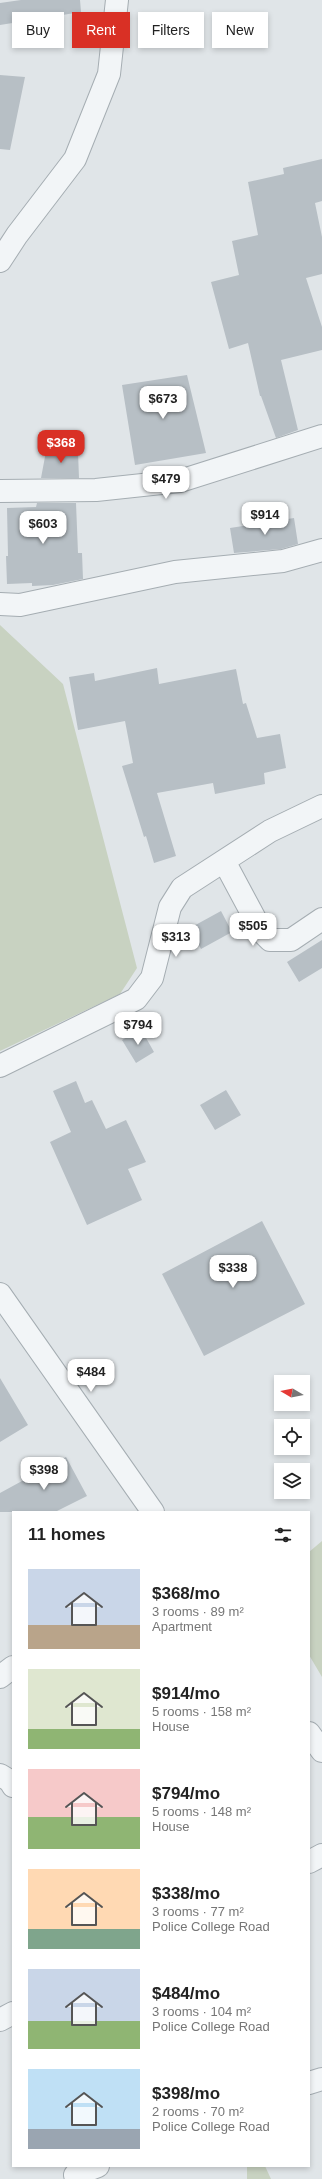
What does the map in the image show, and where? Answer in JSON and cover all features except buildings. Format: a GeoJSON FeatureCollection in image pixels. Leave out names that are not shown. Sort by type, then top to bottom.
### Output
{"type":"FeatureCollection","features":[{"type":"Feature","properties":{"kind":"street"},"geometry":{"type":"LineString","coordinates":[[0,261],[17,235],[75,159],[109,74],[117,0]]}},
{"type":"Feature","properties":{"kind":"street"},"geometry":{"type":"LineString","coordinates":[[0,491],[96,490],[180,481],[322,436]]}},
{"type":"Feature","properties":{"kind":"street"},"geometry":{"type":"LineString","coordinates":[[0,604],[20,605],[175,572],[283,561],[322,550]]}},
{"type":"Feature","properties":{"kind":"street"},"geometry":{"type":"LineString","coordinates":[[0,1066],[136,999],[152,978],[170,907],[182,888],[270,832],[322,806]]}},
{"type":"Feature","properties":{"kind":"street"},"geometry":{"type":"LineString","coordinates":[[224,861],[262,932],[270,940],[291,940],[322,919]]}},
{"type":"Feature","properties":{"kind":"street"},"geometry":{"type":"LineString","coordinates":[[2,1300],[152,1511]]}},
{"type":"Feature","properties":{"kind":"street"},"geometry":{"type":"LineString","coordinates":[[0,1677],[12,1668]]}},
{"type":"Feature","properties":{"kind":"street"},"geometry":{"type":"LineString","coordinates":[[310,1734],[322,1751]]}},
{"type":"Feature","properties":{"kind":"street"},"geometry":{"type":"LineString","coordinates":[[0,1775],[12,1785]]}},
{"type":"Feature","properties":{"kind":"street"},"geometry":{"type":"LineString","coordinates":[[310,1861],[322,1855]]}},
{"type":"Feature","properties":{"kind":"street"},"geometry":{"type":"LineString","coordinates":[[0,2020],[12,2014]]}},
{"type":"Feature","properties":{"kind":"street"},"geometry":{"type":"LineString","coordinates":[[310,2083],[322,2079]]}},
{"type":"Feature","properties":{"kind":"street"},"geometry":{"type":"LineString","coordinates":[[75,2175],[95,2167]]}},
{"type":"Feature","properties":{"kind":"green space"},"geometry":{"type":"Polygon","coordinates":[[[0,625],[63,684],[137,968],[120,994],[0,1051],[0,625]]]}},
{"type":"Feature","properties":{"kind":"green space"},"geometry":{"type":"Polygon","coordinates":[[[322,1541],[322,1677],[310,1657],[310,1551],[322,1541]]]}},
{"type":"Feature","properties":{"kind":"green space"},"geometry":{"type":"Polygon","coordinates":[[[247,2167],[265,2167],[271,2179],[247,2179],[247,2167]]]}}]}
